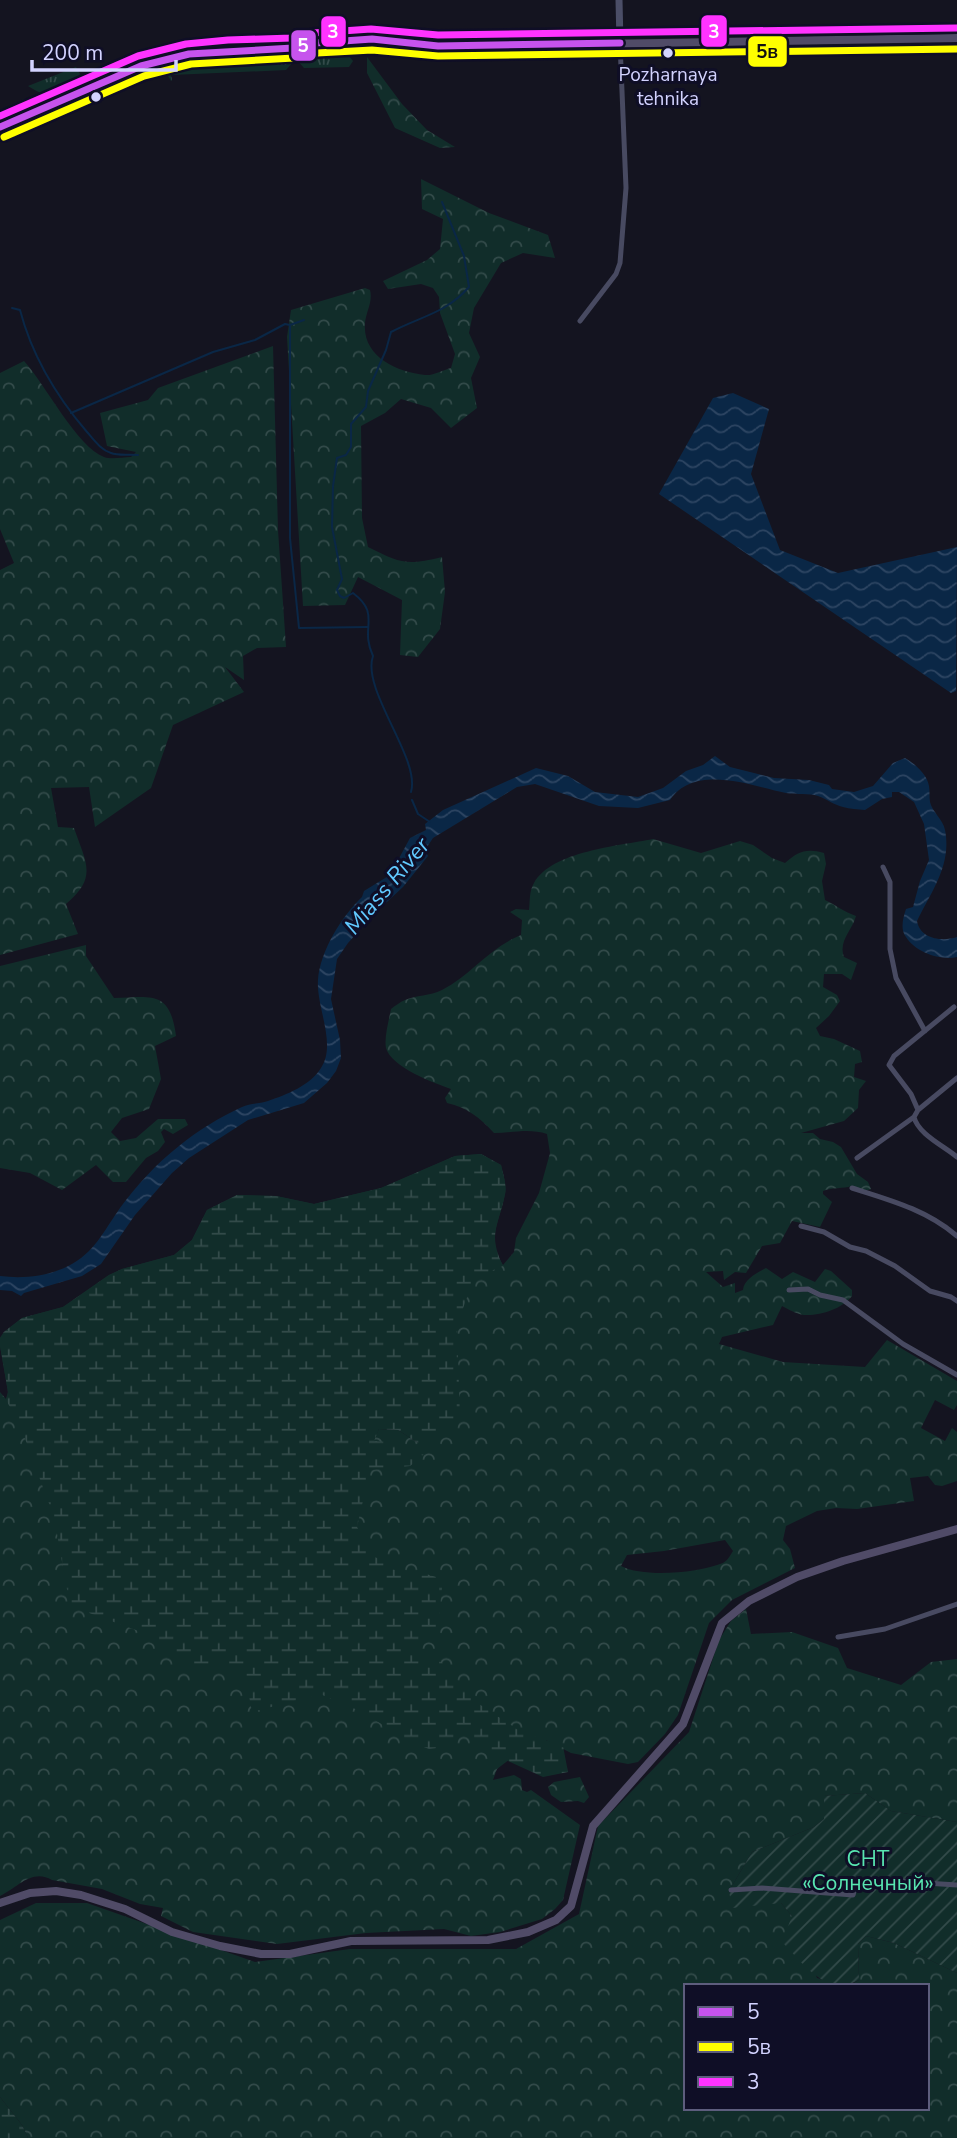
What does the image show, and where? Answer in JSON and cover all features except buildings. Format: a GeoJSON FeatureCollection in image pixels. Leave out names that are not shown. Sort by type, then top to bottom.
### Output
{"type":"FeatureCollection","features":[{"type":"Feature","properties":{"kind":"main road"},"geometry":{"type":"LineString","coordinates":[[0,127],[160,60],[212,51],[293,48],[315,43],[372,39],[438,46],[957,38]]}},
{"type":"Feature","properties":{"kind":"main road"},"geometry":{"type":"LineString","coordinates":[[0,1903],[30,1892],[56,1891],[81,1895],[125,1909],[172,1932],[261,1954],[290,1954],[351,1941],[488,1940],[528,1932],[556,1920],[571,1906],[593,1826],[683,1724],[716,1632],[722,1623],[749,1601],[797,1577],[957,1529]]}},
{"type":"Feature","properties":{"kind":"street"},"geometry":{"type":"LineString","coordinates":[[580,321],[616,274],[620,263],[626,188],[619,0]]}},
{"type":"Feature","properties":{"kind":"street"},"geometry":{"type":"LineString","coordinates":[[883,867],[890,882],[890,949],[896,978],[925,1031]]}},
{"type":"Feature","properties":{"kind":"street"},"geometry":{"type":"LineString","coordinates":[[918,1110],[911,1094],[889,1065],[894,1056],[954,1007]]}},
{"type":"Feature","properties":{"kind":"street"},"geometry":{"type":"LineString","coordinates":[[857,1158],[914,1117],[918,1110],[957,1078]]}},
{"type":"Feature","properties":{"kind":"street"},"geometry":{"type":"LineString","coordinates":[[914,1117],[916,1124],[957,1157]]}},
{"type":"Feature","properties":{"kind":"street"},"geometry":{"type":"LineString","coordinates":[[852,1188],[912,1207],[939,1221],[957,1236]]}},
{"type":"Feature","properties":{"kind":"street"},"geometry":{"type":"LineString","coordinates":[[801,1226],[824,1232],[849,1247],[866,1251],[895,1266],[930,1291],[957,1301]]}},
{"type":"Feature","properties":{"kind":"street"},"geometry":{"type":"LineString","coordinates":[[789,1290],[808,1289],[820,1295],[844,1300],[903,1344],[957,1375]]}},
{"type":"Feature","properties":{"kind":"street"},"geometry":{"type":"LineString","coordinates":[[838,1637],[885,1629],[957,1604]]}},
{"type":"Feature","properties":{"kind":"street"},"geometry":{"type":"LineString","coordinates":[[731,1891],[762,1888],[853,1895],[857,1882],[894,1881],[957,1885]]}},
{"type":"Feature","properties":{"kind":"green space"},"geometry":{"type":"Polygon","coordinates":[[[513,36],[514,41],[449,42],[443,37],[513,36]]]}},
{"type":"Feature","properties":{"kind":"green space"},"geometry":{"type":"Polygon","coordinates":[[[303,55],[348,55],[353,61],[349,67],[304,68],[298,61],[303,55]]]}},
{"type":"Feature","properties":{"kind":"green space"},"geometry":{"type":"Polygon","coordinates":[[[283,56],[292,63],[286,70],[171,75],[171,81],[163,67],[197,60],[283,56]]]}},
{"type":"Feature","properties":{"kind":"green space"},"geometry":{"type":"Polygon","coordinates":[[[367,57],[402,104],[427,130],[455,147],[440,148],[395,128],[367,73],[367,57]]]}},
{"type":"Feature","properties":{"kind":"green space"},"geometry":{"type":"Polygon","coordinates":[[[76,67],[80,74],[70,91],[64,95],[52,97],[28,86],[76,67]]]}},
{"type":"Feature","properties":{"kind":"green space"},"geometry":{"type":"Polygon","coordinates":[[[24,99],[36,102],[36,105],[0,121],[0,110],[24,99]]]}},
{"type":"Feature","properties":{"kind":"green space"},"geometry":{"type":"Polygon","coordinates":[[[421,179],[489,213],[548,235],[555,258],[523,253],[501,263],[474,308],[469,333],[480,357],[471,378],[477,408],[451,428],[431,408],[401,399],[385,413],[361,426],[362,518],[368,547],[388,557],[411,562],[442,557],[445,592],[440,629],[418,657],[400,655],[402,600],[358,577],[345,605],[303,606],[287,337],[291,310],[365,288],[370,290],[371,294],[365,323],[366,335],[375,353],[392,366],[414,373],[428,375],[451,368],[455,354],[440,313],[439,297],[433,288],[421,284],[388,289],[383,281],[427,260],[440,249],[443,219],[422,209],[421,179]]]}},
{"type":"Feature","properties":{"kind":"green space"},"geometry":{"type":"Polygon","coordinates":[[[273,346],[278,530],[286,647],[257,648],[243,656],[244,680],[225,667],[244,692],[173,725],[151,788],[95,827],[89,787],[51,788],[58,827],[74,828],[85,860],[86,877],[82,886],[66,904],[78,934],[0,955],[0,570],[14,563],[0,529],[0,373],[24,361],[72,428],[94,451],[107,458],[131,457],[136,452],[107,446],[100,413],[148,400],[158,388],[273,346]]]}},
{"type":"Feature","properties":{"kind":"green space"},"geometry":{"type":"Polygon","coordinates":[[[653,839],[701,853],[740,841],[753,845],[785,863],[803,852],[824,853],[826,864],[822,881],[825,900],[856,916],[843,946],[844,957],[857,963],[851,980],[842,974],[824,974],[823,987],[837,995],[840,1001],[816,1028],[820,1036],[834,1039],[860,1051],[862,1062],[855,1064],[854,1077],[866,1081],[859,1090],[858,1108],[844,1121],[801,1133],[813,1133],[820,1139],[841,1147],[857,1174],[868,1182],[871,1189],[865,1191],[852,1186],[823,1191],[832,1202],[820,1227],[792,1221],[780,1243],[762,1246],[746,1273],[735,1272],[724,1280],[723,1271],[706,1272],[723,1287],[735,1283],[735,1293],[743,1290],[748,1280],[766,1268],[782,1279],[793,1272],[815,1282],[825,1269],[831,1271],[852,1290],[852,1296],[843,1305],[830,1311],[810,1315],[798,1314],[782,1306],[773,1325],[722,1337],[719,1344],[783,1362],[865,1367],[887,1340],[957,1381],[957,1405],[954,1410],[935,1400],[921,1428],[945,1441],[952,1428],[957,1432],[957,1481],[942,1486],[935,1485],[928,1476],[910,1478],[914,1501],[857,1509],[817,1511],[786,1526],[783,1540],[790,1549],[795,1568],[732,1600],[709,1623],[678,1715],[665,1734],[638,1762],[628,1764],[571,1753],[546,1740],[533,1742],[497,1769],[493,1780],[514,1775],[521,1779],[522,1790],[531,1790],[580,1825],[563,1900],[542,1919],[500,1932],[471,1936],[444,1929],[366,1933],[277,1944],[193,1932],[161,1916],[163,1908],[140,1904],[102,1889],[45,1877],[25,1880],[0,1896],[0,1392],[6,1399],[8,1392],[0,1338],[22,1318],[63,1307],[109,1275],[174,1255],[192,1240],[207,1210],[237,1195],[276,1196],[314,1204],[381,1188],[455,1156],[481,1154],[501,1165],[505,1191],[495,1246],[503,1265],[514,1252],[516,1238],[539,1193],[550,1153],[547,1134],[527,1131],[494,1133],[473,1114],[447,1103],[445,1098],[451,1089],[404,1068],[390,1055],[386,1048],[386,1039],[391,1009],[409,998],[442,990],[510,940],[521,935],[522,920],[510,912],[516,909],[529,910],[530,893],[534,883],[543,872],[555,864],[588,852],[653,839]],[[407,1409],[252,1480],[373,1441],[379,1429],[398,1430],[418,1443],[407,1409]],[[725,1540],[627,1555],[621,1566],[657,1573],[686,1572],[712,1566],[724,1562],[733,1551],[725,1540]]]}},
{"type":"Feature","properties":{"kind":"green space"},"geometry":{"type":"Polygon","coordinates":[[[86,945],[86,956],[114,998],[149,997],[164,1003],[173,1021],[176,1036],[155,1046],[161,1079],[149,1109],[122,1118],[111,1132],[120,1141],[136,1138],[158,1119],[185,1119],[188,1125],[173,1134],[164,1129],[161,1132],[165,1142],[158,1151],[146,1158],[126,1182],[113,1182],[96,1165],[62,1190],[30,1173],[0,1168],[0,966],[86,945]]]}},
{"type":"Feature","properties":{"kind":"green space"},"geometry":{"type":"Polygon","coordinates":[[[481,1154],[501,1165],[506,1187],[495,1237],[503,1266],[474,1278],[457,1325],[460,1419],[449,1433],[418,1443],[398,1430],[379,1429],[374,1441],[392,1442],[424,1455],[410,1466],[370,1470],[357,1527],[374,1556],[407,1578],[426,1574],[443,1579],[437,1632],[409,1645],[442,1663],[476,1702],[520,1731],[563,1746],[568,1772],[543,1777],[495,1755],[465,1732],[445,1747],[429,1749],[413,1743],[360,1711],[320,1694],[252,1712],[247,1685],[221,1662],[195,1670],[155,1637],[70,1606],[54,1517],[20,1425],[6,1400],[8,1392],[0,1346],[0,1338],[4,1332],[22,1318],[63,1307],[122,1269],[174,1255],[192,1240],[207,1210],[237,1195],[276,1196],[314,1204],[381,1188],[455,1156],[481,1154]]]}},
{"type":"Feature","properties":{"kind":"green space"},"geometry":{"type":"Polygon","coordinates":[[[746,1609],[751,1634],[792,1632],[838,1648],[847,1668],[901,1685],[931,1662],[957,1659],[957,1822],[891,1811],[865,1793],[824,1796],[824,1819],[814,1827],[752,1852],[729,1891],[781,1903],[792,1916],[817,1978],[837,1984],[684,1984],[684,2110],[929,2110],[929,1984],[852,1984],[859,1980],[858,1944],[866,1936],[894,1943],[957,1973],[957,2138],[28,2138],[22,2125],[0,2097],[0,1920],[36,1903],[87,1903],[255,1962],[350,1949],[516,1949],[579,1914],[598,1826],[689,1732],[719,1640],[731,1621],[746,1609]]]}},
{"type":"Feature","properties":{"kind":"green space"},"geometry":{"type":"Polygon","coordinates":[[[580,1777],[589,1797],[584,1803],[561,1802],[551,1795],[548,1787],[554,1782],[580,1777]]]}},
{"type":"Feature","properties":{"kind":"green space","name":"СНТ «Солнечный»"},"geometry":{"type":"Polygon","coordinates":[[[865,1793],[891,1811],[957,1822],[957,1973],[894,1943],[866,1936],[858,1944],[859,1980],[834,1984],[816,1976],[782,1942],[792,1916],[781,1903],[732,1908],[729,1891],[752,1852],[814,1827],[824,1819],[824,1796],[865,1793]]]}},
{"type":"Feature","properties":{"kind":"green space"},"geometry":{"type":"Polygon","coordinates":[[[0,2097],[22,2125],[28,2138],[0,2138],[0,2097]]]}},
{"type":"Feature","properties":{"kind":"water"},"geometry":{"type":"Polygon","coordinates":[[[733,393],[769,409],[751,474],[780,550],[838,573],[957,547],[956,691],[951,693],[659,494],[713,398],[733,393]]]}},
{"type":"Feature","properties":{"kind":"water","name":"Miass River"},"geometry":{"type":"Polygon","coordinates":[[[715,756],[730,767],[774,778],[809,780],[829,785],[832,789],[854,792],[873,786],[893,763],[905,758],[916,766],[928,782],[930,802],[944,826],[946,843],[946,855],[939,878],[917,921],[922,932],[932,938],[957,937],[957,957],[944,958],[929,954],[916,947],[904,934],[906,909],[913,907],[929,860],[924,824],[914,802],[899,792],[892,792],[892,797],[882,799],[865,810],[840,806],[814,795],[786,793],[741,782],[709,780],[694,782],[681,789],[670,800],[638,808],[599,806],[535,784],[517,787],[433,838],[425,850],[428,856],[403,887],[348,943],[337,959],[331,999],[341,1058],[327,1083],[304,1103],[248,1120],[189,1158],[135,1215],[101,1264],[82,1276],[21,1296],[12,1291],[0,1290],[0,1276],[48,1274],[80,1259],[98,1241],[140,1183],[186,1140],[234,1111],[290,1092],[317,1074],[327,1048],[318,980],[328,946],[364,891],[390,875],[410,838],[426,830],[425,824],[443,810],[536,768],[568,776],[595,792],[638,797],[663,788],[686,771],[703,765],[715,756]]]}},
{"type":"Feature","properties":{"kind":"waterway"},"geometry":{"type":"LineString","coordinates":[[411,792],[412,778],[408,762],[375,687],[366,608],[353,593],[344,598],[337,590],[342,579],[332,527],[333,486],[337,458],[346,455],[351,447],[351,424],[366,407],[368,391],[391,332],[442,309],[469,287],[464,256],[442,202]]}},
{"type":"Feature","properties":{"kind":"waterway"},"geometry":{"type":"LineString","coordinates":[[12,308],[20,310],[39,360],[56,390],[92,438],[107,452],[138,455]]}},
{"type":"Feature","properties":{"kind":"waterway"},"geometry":{"type":"LineString","coordinates":[[304,320],[290,325],[290,538],[299,628],[367,627]]}},
{"type":"Feature","properties":{"kind":"waterway"},"geometry":{"type":"LineString","coordinates":[[71,413],[213,352],[255,340],[285,324],[290,325]]}},
{"type":"Feature","properties":{"kind":"waterway"},"geometry":{"type":"LineString","coordinates":[[412,800],[418,814],[430,822]]}},
{"type":"Feature","properties":{"kind":"transit line","name":"3"},"geometry":{"type":"LineString","coordinates":[[0,116],[138,56],[186,44],[228,40],[292,38],[313,33],[371,29],[438,35],[957,28]]}},
{"type":"Feature","properties":{"kind":"transit line","name":"5"},"geometry":{"type":"LineString","coordinates":[[0,127],[141,66],[189,54],[293,48],[315,43],[372,39],[438,46],[620,43]]}},
{"type":"Feature","properties":{"kind":"transit line","name":"5в"},"geometry":{"type":"LineString","coordinates":[[4,137],[144,76],[191,64],[372,50],[438,56],[957,49]]}},
{"type":"Feature","properties":{"kind":"place","name":"Pozharnaya tehnika"},"geometry":{"type":"Point","coordinates":[668,53]}}]}
